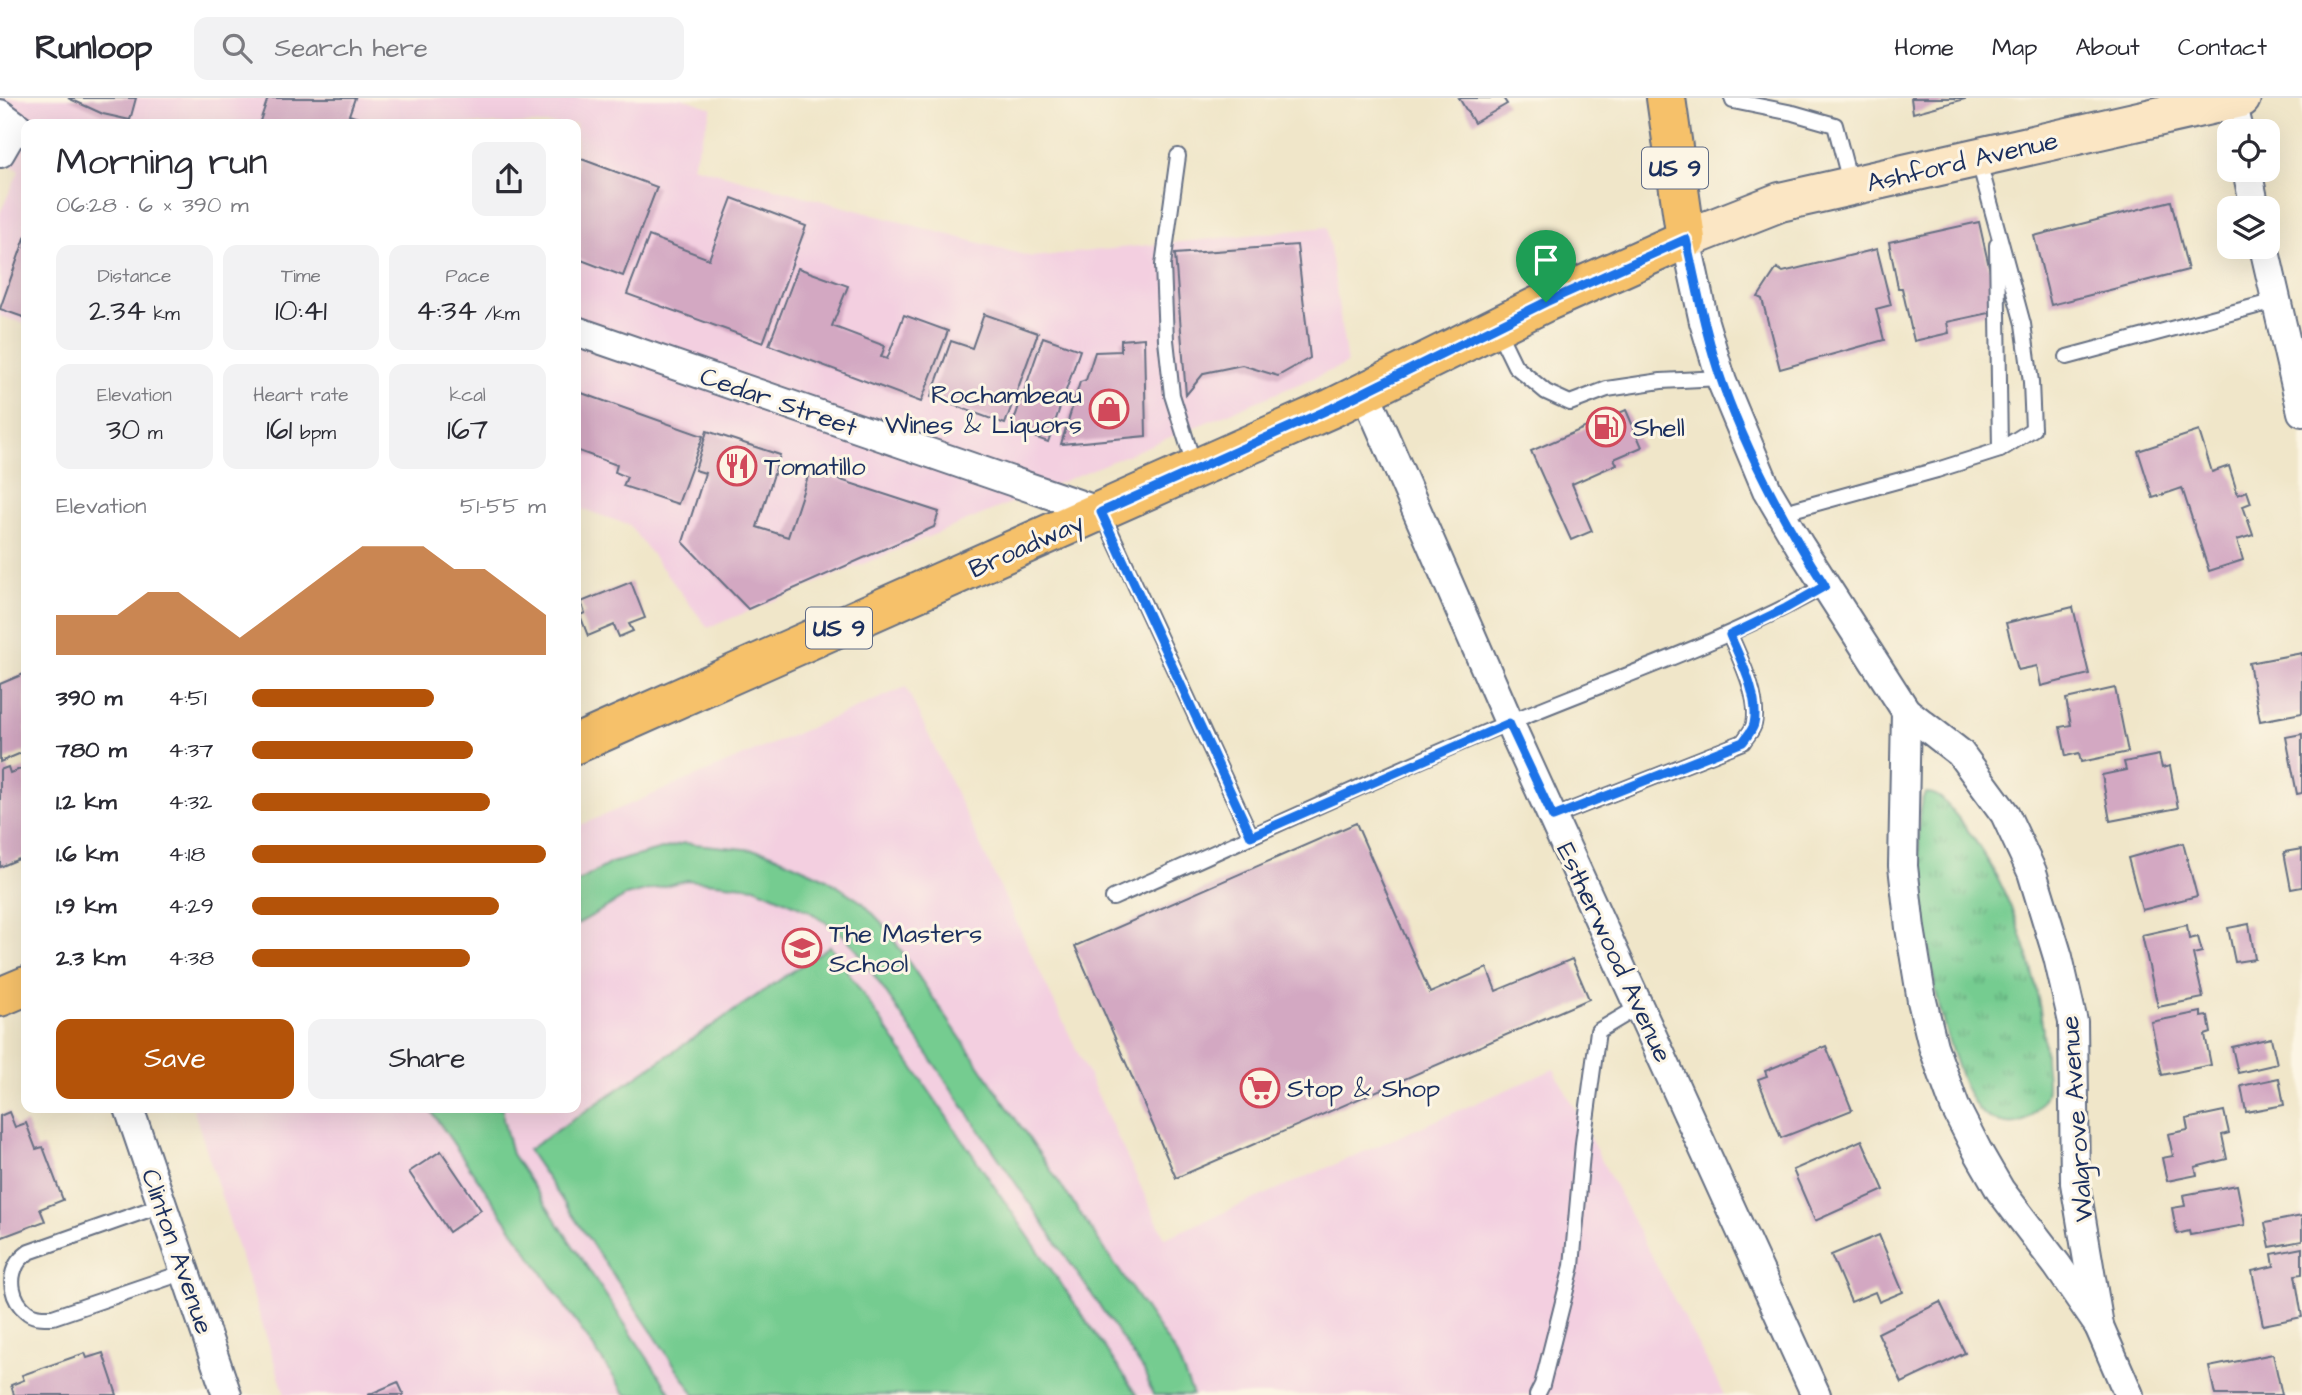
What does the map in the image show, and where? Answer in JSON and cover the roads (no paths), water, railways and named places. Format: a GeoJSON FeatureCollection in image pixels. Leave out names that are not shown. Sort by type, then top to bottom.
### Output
{"type":"FeatureCollection","features":[{"type":"Feature","properties":{"kind":"main road","name":"US 9"},"geometry":{"type":"LineString","coordinates":[[1666,98],[1686,239]]}},
{"type":"Feature","properties":{"kind":"main road","name":"Ashford Avenue"},"geometry":{"type":"LineString","coordinates":[[1686,239],[1780,202],[1978,158],[2188,104],[2237,110]]}},
{"type":"Feature","properties":{"kind":"main road","name":"Broadway"},"geometry":{"type":"LineString","coordinates":[[581,742],[1196,470],[1686,239]]}},
{"type":"Feature","properties":{"kind":"main road"},"geometry":{"type":"LineString","coordinates":[[0,997],[21,988]]}},
{"type":"Feature","properties":{"kind":"street"},"geometry":{"type":"LineString","coordinates":[[0,153],[14,125]]}},
{"type":"Feature","properties":{"kind":"street","name":"Walgrove Avenue"},"geometry":{"type":"LineString","coordinates":[[1686,239],[1704,322],[1721,378],[1757,467],[1781,513],[1906,711],[1960,754],[2005,814],[2032,872],[2058,957],[2073,1022],[2074,1183],[2099,1326]]}},
{"type":"Feature","properties":{"kind":"street"},"geometry":{"type":"LineString","coordinates":[[2266,259],[2302,412]]}},
{"type":"Feature","properties":{"kind":"street","name":"Cedar Street"},"geometry":{"type":"LineString","coordinates":[[581,333],[1101,512]]}},
{"type":"Feature","properties":{"kind":"street","name":"Estherwood Avenue"},"geometry":{"type":"LineString","coordinates":[[1365,392],[1509,723],[1816,1395]]}},
{"type":"Feature","properties":{"kind":"street","name":"Walgrove Avenue"},"geometry":{"type":"LineString","coordinates":[[1906,711],[1903,866],[1920,989],[1933,1046],[1955,1107],[2000,1190],[2099,1326],[2129,1395]]}},
{"type":"Feature","properties":{"kind":"street","name":"Clinton Avenue"},"geometry":{"type":"LineString","coordinates":[[131,1113],[227,1395]]}},
{"type":"Feature","properties":{"kind":"lane"},"geometry":{"type":"LineString","coordinates":[[1732,98],[1835,125],[1851,186]]}},
{"type":"Feature","properties":{"kind":"lane"},"geometry":{"type":"LineString","coordinates":[[1178,156],[1163,265],[1166,340],[1172,395],[1196,470]]}},
{"type":"Feature","properties":{"kind":"lane"},"geometry":{"type":"LineString","coordinates":[[1781,513],[2000,450],[2033,429],[2031,382],[2023,324],[1978,158]]}},
{"type":"Feature","properties":{"kind":"lane"},"geometry":{"type":"LineString","coordinates":[[1997,228],[2000,450]]}},
{"type":"Feature","properties":{"kind":"lane"},"geometry":{"type":"LineString","coordinates":[[2067,357],[2275,301]]}},
{"type":"Feature","properties":{"kind":"lane"},"geometry":{"type":"LineString","coordinates":[[1496,327],[1515,366],[1546,392],[1570,403],[1607,389],[1661,381],[1721,378]]}},
{"type":"Feature","properties":{"kind":"lane"},"geometry":{"type":"LineString","coordinates":[[1101,512],[1251,836]]}},
{"type":"Feature","properties":{"kind":"lane"},"geometry":{"type":"LineString","coordinates":[[1113,898],[1509,723],[1730,635],[1825,586]]}},
{"type":"Feature","properties":{"kind":"lane"},"geometry":{"type":"LineString","coordinates":[[1553,817],[1743,742],[1755,726],[1754,703],[1730,635]]}},
{"type":"Feature","properties":{"kind":"lane"},"geometry":{"type":"LineString","coordinates":[[1537,1395],[1542,1385],[1572,1266],[1583,1143],[1598,1031],[1640,1006]]}},
{"type":"Feature","properties":{"kind":"lane"},"geometry":{"type":"LineString","coordinates":[[162,1205],[29,1252],[16,1264],[11,1282],[16,1297],[25,1311],[38,1317],[53,1317],[186,1272]]}},
{"type":"Feature","properties":{"kind":"place","name":"Rochambeau Wines & Liquors"},"geometry":{"type":"Point","coordinates":[1109,409]}},
{"type":"Feature","properties":{"kind":"place","name":"Shell"},"geometry":{"type":"Point","coordinates":[1606,427]}},
{"type":"Feature","properties":{"kind":"place","name":"Tomatillo"},"geometry":{"type":"Point","coordinates":[737,466]}},
{"type":"Feature","properties":{"kind":"place","name":"The Masters School"},"geometry":{"type":"Point","coordinates":[802,948]}},
{"type":"Feature","properties":{"kind":"place","name":"Stop & Shop"},"geometry":{"type":"Point","coordinates":[1260,1088]}}]}
